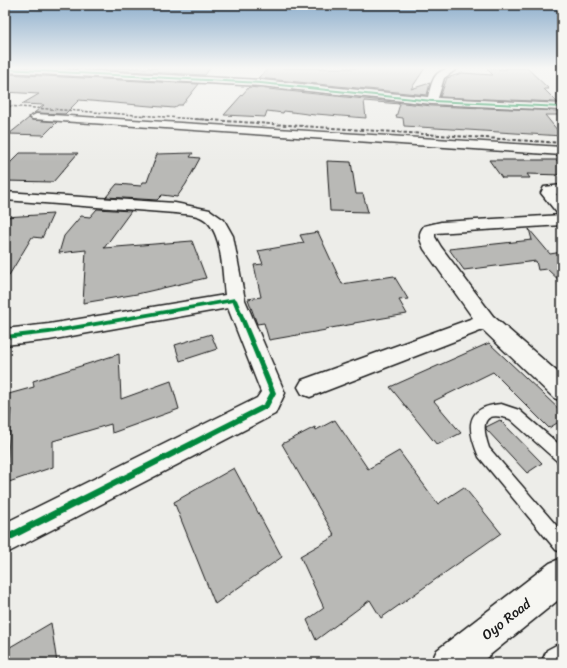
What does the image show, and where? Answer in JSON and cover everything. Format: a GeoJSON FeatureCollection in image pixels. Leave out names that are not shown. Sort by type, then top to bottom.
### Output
{"type":"FeatureCollection","features":[{"type":"Feature","properties":{"kind":"main road","name":"Oyo Road"},"geometry":{"type":"LineString","coordinates":[[450,663],[562,575]]}},
{"type":"Feature","properties":{"kind":"street"},"geometry":{"type":"LineString","coordinates":[[415,99],[562,107]]}},
{"type":"Feature","properties":{"kind":"street"},"geometry":{"type":"LineString","coordinates":[[36,117],[562,151]]}},
{"type":"Feature","properties":{"kind":"street"},"geometry":{"type":"LineString","coordinates":[[562,189],[551,189],[548,193],[562,210]]}},
{"type":"Feature","properties":{"kind":"street"},"geometry":{"type":"LineString","coordinates":[[5,196],[175,208],[205,213],[218,223],[225,236],[235,300],[273,393],[266,406],[5,539]]}},
{"type":"Feature","properties":{"kind":"street"},"geometry":{"type":"LineString","coordinates":[[562,220],[441,227],[430,229],[427,233],[433,248],[486,321],[562,391]]}},
{"type":"Feature","properties":{"kind":"street"},"geometry":{"type":"LineString","coordinates":[[5,337],[49,332],[235,300]]}},
{"type":"Feature","properties":{"kind":"street"},"geometry":{"type":"LineString","coordinates":[[310,387],[486,321]]}},
{"type":"Feature","properties":{"kind":"lane"},"geometry":{"type":"LineString","coordinates":[[562,456],[514,414],[501,410],[488,411],[479,419],[477,432],[484,452],[562,544]]}},
{"type":"Feature","properties":{"kind":"building"},"geometry":{"type":"Polygon","coordinates":[[[30,99],[187,99],[182,105],[178,105],[174,108],[79,100],[65,114],[34,113],[44,105],[22,104],[30,99]]]}},
{"type":"Feature","properties":{"kind":"building"},"geometry":{"type":"Polygon","coordinates":[[[238,99],[366,99],[432,106],[562,111],[562,115],[545,115],[562,136],[404,126],[403,118],[396,117],[400,104],[364,101],[366,118],[315,115],[284,111],[283,113],[267,111],[265,117],[224,115],[238,99]]]}},
{"type":"Feature","properties":{"kind":"building"},"geometry":{"type":"Polygon","coordinates":[[[491,99],[554,99],[557,102],[491,99]]]}},
{"type":"Feature","properties":{"kind":"building"},"geometry":{"type":"Polygon","coordinates":[[[29,118],[32,120],[57,122],[44,135],[9,134],[29,118]]]}},
{"type":"Feature","properties":{"kind":"building"},"geometry":{"type":"Polygon","coordinates":[[[20,153],[78,153],[53,182],[5,181],[5,168],[20,153]]]}},
{"type":"Feature","properties":{"kind":"building"},"geometry":{"type":"Polygon","coordinates":[[[193,153],[190,157],[200,158],[177,197],[162,195],[157,200],[106,197],[117,184],[141,186],[143,182],[147,182],[157,154],[193,153]]]}},
{"type":"Feature","properties":{"kind":"building"},"geometry":{"type":"Polygon","coordinates":[[[489,160],[562,160],[562,175],[527,174],[530,178],[502,178],[489,160]]]}},
{"type":"Feature","properties":{"kind":"building"},"geometry":{"type":"Polygon","coordinates":[[[327,161],[351,162],[356,194],[363,194],[368,212],[330,211],[327,161]]]}},
{"type":"Feature","properties":{"kind":"building"},"geometry":{"type":"Polygon","coordinates":[[[97,209],[131,211],[104,248],[192,241],[206,278],[137,294],[83,303],[86,250],[59,253],[64,236],[81,216],[90,217],[97,209]]]}},
{"type":"Feature","properties":{"kind":"building"},"geometry":{"type":"Polygon","coordinates":[[[53,214],[42,238],[32,237],[5,282],[5,217],[53,214]]]}},
{"type":"Feature","properties":{"kind":"building"},"geometry":{"type":"Polygon","coordinates":[[[529,229],[550,254],[562,252],[562,283],[547,269],[538,270],[536,261],[464,270],[449,249],[532,240],[529,229]]]}},
{"type":"Feature","properties":{"kind":"building"},"geometry":{"type":"Polygon","coordinates":[[[318,232],[342,284],[394,276],[408,299],[399,300],[407,314],[269,340],[264,323],[257,324],[248,299],[261,297],[254,265],[263,264],[258,251],[304,243],[300,235],[318,232]]]}},
{"type":"Feature","properties":{"kind":"building"},"geometry":{"type":"Polygon","coordinates":[[[211,334],[217,349],[180,361],[175,345],[211,334]]]}},
{"type":"Feature","properties":{"kind":"building"},"geometry":{"type":"Polygon","coordinates":[[[489,343],[562,412],[562,420],[549,428],[493,372],[434,401],[461,433],[437,445],[390,387],[489,343]]]}},
{"type":"Feature","properties":{"kind":"building"},"geometry":{"type":"Polygon","coordinates":[[[119,354],[121,399],[171,381],[179,409],[112,433],[111,424],[53,441],[53,467],[6,483],[11,409],[5,411],[5,395],[34,387],[33,381],[119,354]]]}},
{"type":"Feature","properties":{"kind":"building"},"geometry":{"type":"Polygon","coordinates":[[[335,420],[368,469],[399,451],[438,504],[464,487],[501,533],[381,618],[370,600],[316,640],[307,620],[324,608],[300,556],[335,536],[282,444],[315,427],[316,430],[335,420]]]}},
{"type":"Feature","properties":{"kind":"building"},"geometry":{"type":"Polygon","coordinates":[[[500,420],[542,463],[527,473],[486,429],[486,427],[500,420]]]}},
{"type":"Feature","properties":{"kind":"building"},"geometry":{"type":"Polygon","coordinates":[[[234,468],[282,557],[215,604],[174,502],[234,468]]]}},
{"type":"Feature","properties":{"kind":"building"},"geometry":{"type":"Polygon","coordinates":[[[51,623],[57,663],[5,663],[5,650],[51,623]]]}},
{"type":"Feature","properties":{"kind":"railway"},"geometry":{"type":"LineString","coordinates":[[5,106],[203,120]]}},
{"type":"Feature","properties":{"kind":"railway"},"geometry":{"type":"LineString","coordinates":[[195,119],[203,120]]}},
{"type":"Feature","properties":{"kind":"railway"},"geometry":{"type":"LineString","coordinates":[[203,120],[562,143]]}},
{"type":"Feature","properties":{"kind":"railway"},"geometry":{"type":"LineString","coordinates":[[203,120],[210,120]]}},
{"type":"Feature","properties":{"kind":"cycle path"},"geometry":{"type":"LineString","coordinates":[[415,99],[562,107]]}},
{"type":"Feature","properties":{"kind":"cycle path"},"geometry":{"type":"LineString","coordinates":[[5,337],[49,332],[235,300],[273,393],[266,406],[5,539]]}}]}
